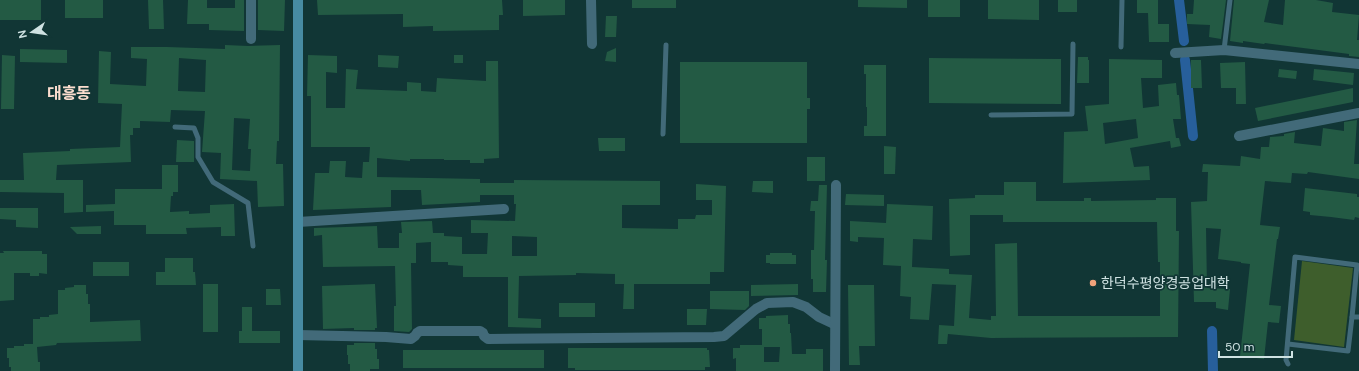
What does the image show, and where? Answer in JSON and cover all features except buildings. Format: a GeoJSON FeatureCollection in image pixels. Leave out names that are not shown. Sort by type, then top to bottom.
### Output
{"type":"FeatureCollection","features":[{"type":"Feature","properties":{"kind":"street"},"geometry":{"type":"LineString","coordinates":[[251,0],[251,39]]}},
{"type":"Feature","properties":{"kind":"street"},"geometry":{"type":"LineString","coordinates":[[298,0],[298,371]]}},
{"type":"Feature","properties":{"kind":"street"},"geometry":{"type":"LineString","coordinates":[[591,0],[592,44]]}},
{"type":"Feature","properties":{"kind":"street"},"geometry":{"type":"LineString","coordinates":[[1175,53],[1224,50],[1359,64]]}},
{"type":"Feature","properties":{"kind":"street"},"geometry":{"type":"LineString","coordinates":[[1239,136],[1359,113]]}},
{"type":"Feature","properties":{"kind":"street"},"geometry":{"type":"LineString","coordinates":[[835,371],[834,324],[836,185]]}},
{"type":"Feature","properties":{"kind":"street"},"geometry":{"type":"LineString","coordinates":[[298,222],[504,209]]}},
{"type":"Feature","properties":{"kind":"street"},"geometry":{"type":"LineString","coordinates":[[298,335],[411,339],[417,332],[420,331],[480,331],[488,339],[714,338],[724,336],[756,309],[767,303],[793,302],[834,324]]}},
{"type":"Feature","properties":{"kind":"lane"},"geometry":{"type":"LineString","coordinates":[[1121,47],[1122,0]]}},
{"type":"Feature","properties":{"kind":"lane"},"geometry":{"type":"LineString","coordinates":[[1224,50],[1230,0]]}},
{"type":"Feature","properties":{"kind":"lane"},"geometry":{"type":"LineString","coordinates":[[991,114],[1072,114],[1073,44]]}},
{"type":"Feature","properties":{"kind":"lane"},"geometry":{"type":"LineString","coordinates":[[663,134],[666,45]]}},
{"type":"Feature","properties":{"kind":"lane"},"geometry":{"type":"LineString","coordinates":[[175,127],[194,128],[198,138],[198,157],[213,182],[248,203],[252,246]]}},
{"type":"Feature","properties":{"kind":"lane"},"geometry":{"type":"LineString","coordinates":[[1288,344],[1348,351],[1357,265],[1295,257],[1286,360],[1288,364]]}},
{"type":"Feature","properties":{"kind":"lane"},"geometry":{"type":"LineString","coordinates":[[1352,317],[1359,317]]}},
{"type":"Feature","properties":{"kind":"green space"},"geometry":{"type":"Polygon","coordinates":[[[1302,261],[1353,268],[1344,347],[1294,340],[1302,261]]]}},
{"type":"Feature","properties":{"kind":"waterway"},"geometry":{"type":"LineString","coordinates":[[1179,0],[1184,41]]}},
{"type":"Feature","properties":{"kind":"waterway"},"geometry":{"type":"LineString","coordinates":[[1185,60],[1193,136]]}},
{"type":"Feature","properties":{"kind":"waterway"},"geometry":{"type":"LineString","coordinates":[[1212,331],[1213,371]]}},
{"type":"Feature","properties":{"kind":"place","name":"한덕수평양경공업대학"},"geometry":{"type":"Point","coordinates":[1093,283]}},
{"type":"Feature","properties":{"kind":"district","name":"대흥동"},"geometry":{"type":"Point","coordinates":[69,93]}}]}
